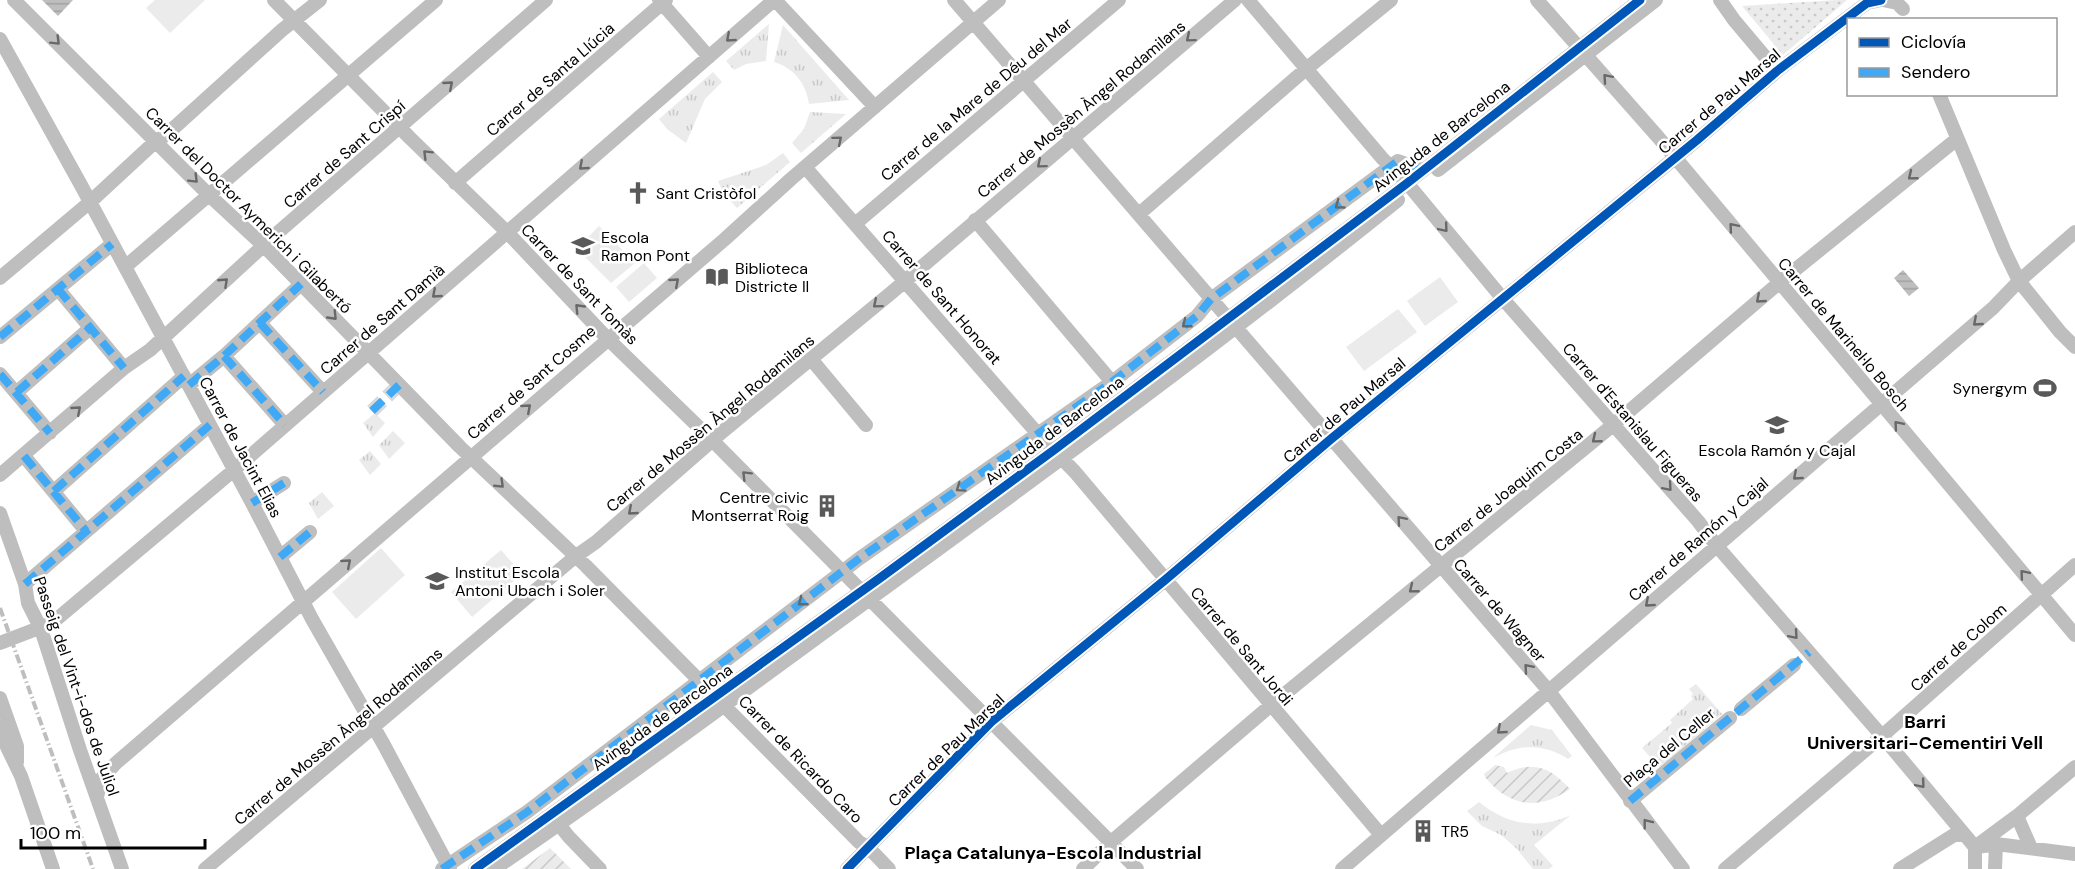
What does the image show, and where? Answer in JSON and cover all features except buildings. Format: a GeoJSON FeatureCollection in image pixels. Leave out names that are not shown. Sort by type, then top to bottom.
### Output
{"type":"FeatureCollection","features":[{"type":"Feature","properties":{"kind":"street","name":"Carrer del Doctor Aymerich i Gilabertó"},"geometry":{"type":"LineString","coordinates":[[14,0],[209,195],[264,246],[470,456],[576,556],[721,700]]}},
{"type":"Feature","properties":{"kind":"street","name":"Carrer de Sant Tomàs"},"geometry":{"type":"LineString","coordinates":[[274,0],[455,183],[507,232],[607,338],[713,441],[1137,869]]}},
{"type":"Feature","properties":{"kind":"street"},"geometry":{"type":"LineString","coordinates":[[0,278],[90,202],[282,30],[296,22],[320,0]]}},
{"type":"Feature","properties":{"kind":"street"},"geometry":{"type":"LineString","coordinates":[[125,267],[435,0]]}},
{"type":"Feature","properties":{"kind":"street","name":"Carrer de Sant Crispí"},"geometry":{"type":"LineString","coordinates":[[0,475],[124,368],[163,338],[387,137],[546,0]]}},
{"type":"Feature","properties":{"kind":"street"},"geometry":{"type":"LineString","coordinates":[[775,0],[875,107]]}},
{"type":"Feature","properties":{"kind":"street","name":"Carrer de Sant Damià"},"geometry":{"type":"LineString","coordinates":[[0,643],[52,623],[234,470],[775,0]]}},
{"type":"Feature","properties":{"kind":"street","name":"Carrer de Wagner"},"geometry":{"type":"LineString","coordinates":[[954,0],[1548,690],[1683,869]]}},
{"type":"Feature","properties":{"kind":"street","name":"Carrer de Sant Cosme"},"geometry":{"type":"LineString","coordinates":[[97,797],[101,779],[116,763],[999,0]]}},
{"type":"Feature","properties":{"kind":"street","name":"Carrer de la Mare de Déu del Mar"},"geometry":{"type":"LineString","coordinates":[[855,224],[1119,0]]}},
{"type":"Feature","properties":{"kind":"street","name":"Carrer de Mossèn Àngel Rodamilans"},"geometry":{"type":"LineString","coordinates":[[205,869],[354,743],[374,729],[576,556],[596,542],[1235,0]]}},
{"type":"Feature","properties":{"kind":"street","name":"Carrer d'Estanislau Figueras"},"geometry":{"type":"LineString","coordinates":[[1248,0],[1503,299],[1698,521],[1801,659],[1882,736],[1974,847]]}},
{"type":"Feature","properties":{"kind":"street"},"geometry":{"type":"LineString","coordinates":[[1138,214],[1306,69],[1391,0]]}},
{"type":"Feature","properties":{"kind":"street","name":"Carrer de Marinel·lo Bosch"},"geometry":{"type":"LineString","coordinates":[[1537,0],[1675,158],[2075,635]]}},
{"type":"Feature","properties":{"kind":"street","name":"Avinguda de Barcelona"},"geometry":{"type":"LineString","coordinates":[[494,869],[555,820],[1057,454],[1231,323],[1583,51],[1640,0]]}},
{"type":"Feature","properties":{"kind":"street","name":"Avinguda de Barcelona"},"geometry":{"type":"LineString","coordinates":[[1409,187],[1423,170],[1583,51],[1656,0]]}},
{"type":"Feature","properties":{"kind":"street"},"geometry":{"type":"LineString","coordinates":[[1720,0],[1777,71]]}},
{"type":"Feature","properties":{"kind":"street","name":"Carrer de Pau Marsal"},"geometry":{"type":"LineString","coordinates":[[1847,18],[1867,3],[1882,0],[1897,3],[1903,9]]}},
{"type":"Feature","properties":{"kind":"street"},"geometry":{"type":"LineString","coordinates":[[662,1],[709,57]]}},
{"type":"Feature","properties":{"kind":"street","name":"Carrer de Santa Llúcia"},"geometry":{"type":"LineString","coordinates":[[455,183],[662,1]]}},
{"type":"Feature","properties":{"kind":"street","name":"Carrer de Pau Marsal"},"geometry":{"type":"LineString","coordinates":[[847,869],[992,722],[1675,158],[1777,71],[1847,18]]}},
{"type":"Feature","properties":{"kind":"street","name":"Carrer de Jacint Elias"},"geometry":{"type":"LineString","coordinates":[[0,39],[374,729],[446,868]]}},
{"type":"Feature","properties":{"kind":"street"},"geometry":{"type":"LineString","coordinates":[[1940,96],[2019,281],[2075,347]]}},
{"type":"Feature","properties":{"kind":"street","name":"Carrer de Joaquim Costa"},"geometry":{"type":"LineString","coordinates":[[1083,869],[1111,842],[1270,706],[1613,425],[1779,282],[1957,139]]}},
{"type":"Feature","properties":{"kind":"street","name":"Avinguda de Barcelona"},"geometry":{"type":"LineString","coordinates":[[446,868],[527,812],[842,572],[1112,382],[1197,316],[1211,299],[1398,161],[1423,170]]}},
{"type":"Feature","properties":{"kind":"street","name":"Carrer de Sant Honorat"},"geometry":{"type":"LineString","coordinates":[[805,166],[1057,454]]}},
{"type":"Feature","properties":{"kind":"street"},"geometry":{"type":"LineString","coordinates":[[975,220],[1112,382]]}},
{"type":"Feature","properties":{"kind":"street","name":"Carrer de Ramón y Cajal"},"geometry":{"type":"LineString","coordinates":[[1342,869],[1993,308],[2019,281],[2075,232]]}},
{"type":"Feature","properties":{"kind":"street"},"geometry":{"type":"LineString","coordinates":[[0,337],[112,244]]}},
{"type":"Feature","properties":{"kind":"street"},"geometry":{"type":"LineString","coordinates":[[54,491],[186,380],[224,356],[302,284]]}},
{"type":"Feature","properties":{"kind":"street"},"geometry":{"type":"LineString","coordinates":[[58,289],[124,368]]}},
{"type":"Feature","properties":{"kind":"street"},"geometry":{"type":"LineString","coordinates":[[260,323],[323,392]]}},
{"type":"Feature","properties":{"kind":"street"},"geometry":{"type":"LineString","coordinates":[[17,392],[89,328]]}},
{"type":"Feature","properties":{"kind":"street"},"geometry":{"type":"LineString","coordinates":[[224,356],[285,426]]}},
{"type":"Feature","properties":{"kind":"street"},"geometry":{"type":"LineString","coordinates":[[811,359],[866,425]]}},
{"type":"Feature","properties":{"kind":"street"},"geometry":{"type":"LineString","coordinates":[[0,374],[50,433]]}},
{"type":"Feature","properties":{"kind":"street"},"geometry":{"type":"LineString","coordinates":[[25,584],[210,425]]}},
{"type":"Feature","properties":{"kind":"street","name":"Carrer de Sant Jordi"},"geometry":{"type":"LineString","coordinates":[[1057,454],[1381,835]]}},
{"type":"Feature","properties":{"kind":"street"},"geometry":{"type":"LineString","coordinates":[[24,456],[86,531]]}},
{"type":"Feature","properties":{"kind":"street"},"geometry":{"type":"LineString","coordinates":[[252,503],[284,483]]}},
{"type":"Feature","properties":{"kind":"street","name":"Passeig del Vint-i-dos de Juliol"},"geometry":{"type":"LineString","coordinates":[[0,513],[25,584],[28,603],[41,629],[122,867]]}},
{"type":"Feature","properties":{"kind":"street"},"geometry":{"type":"LineString","coordinates":[[280,557],[310,532]]}},
{"type":"Feature","properties":{"kind":"street","name":"Carrer de Colom"},"geometry":{"type":"LineString","coordinates":[[1725,869],[1882,736],[2075,565]]}},
{"type":"Feature","properties":{"kind":"street","name":"Plaça del Celler"},"geometry":{"type":"LineString","coordinates":[[1630,801],[1801,659]]}},
{"type":"Feature","properties":{"kind":"street"},"geometry":{"type":"LineString","coordinates":[[0,698],[17,746],[17,766]]}},
{"type":"Feature","properties":{"kind":"street","name":"Carrer de Ricardo Caro"},"geometry":{"type":"LineString","coordinates":[[721,700],[859,842],[869,848],[889,869]]}},
{"type":"Feature","properties":{"kind":"street"},"geometry":{"type":"LineString","coordinates":[[0,726],[17,766],[52,869]]}},
{"type":"Feature","properties":{"kind":"street"},"geometry":{"type":"LineString","coordinates":[[1974,847],[2017,816],[2075,767]]}},
{"type":"Feature","properties":{"kind":"street"},"geometry":{"type":"LineString","coordinates":[[2017,816],[2031,848]]}},
{"type":"Feature","properties":{"kind":"street"},"geometry":{"type":"LineString","coordinates":[[555,820],[600,869]]}},
{"type":"Feature","properties":{"kind":"street","name":"Avinguda de Barcelona"},"geometry":{"type":"LineString","coordinates":[[475,869],[555,820]]}},
{"type":"Feature","properties":{"kind":"street"},"geometry":{"type":"LineString","coordinates":[[1900,869],[1954,835],[1963,835]]}},
{"type":"Feature","properties":{"kind":"street"},"geometry":{"type":"LineString","coordinates":[[1974,847],[1996,844],[2075,854]]}},
{"type":"Feature","properties":{"kind":"street"},"geometry":{"type":"LineString","coordinates":[[1995,869],[1996,844]]}},
{"type":"Feature","properties":{"kind":"street"},"geometry":{"type":"LineString","coordinates":[[1974,847],[1975,869]]}},
{"type":"Feature","properties":{"kind":"green space"},"geometry":{"type":"Polygon","coordinates":[[[155,0],[205,0],[170,33],[146,8],[155,0]]]}},
{"type":"Feature","properties":{"kind":"green space"},"geometry":{"type":"Polygon","coordinates":[[[1847,0],[1783,55],[1742,6],[1847,0]]]}},
{"type":"Feature","properties":{"kind":"green space"},"geometry":{"type":"Polygon","coordinates":[[[769,24],[766,61],[746,64],[734,70],[726,61],[769,24]]]}},
{"type":"Feature","properties":{"kind":"green space"},"geometry":{"type":"Polygon","coordinates":[[[783,25],[849,100],[809,104],[805,89],[798,77],[787,68],[774,62],[783,25]]]}},
{"type":"Feature","properties":{"kind":"green space"},"geometry":{"type":"Polygon","coordinates":[[[713,72],[722,82],[705,99],[686,143],[667,129],[659,119],[713,72]]]}},
{"type":"Feature","properties":{"kind":"green space"},"geometry":{"type":"Polygon","coordinates":[[[810,112],[846,114],[801,153],[792,143],[804,129],[810,112]]]}},
{"type":"Feature","properties":{"kind":"green space"},"geometry":{"type":"Polygon","coordinates":[[[783,153],[790,162],[737,208],[724,194],[718,181],[766,165],[783,153]]]}},
{"type":"Feature","properties":{"kind":"green space"},"geometry":{"type":"Polygon","coordinates":[[[599,226],[635,263],[611,283],[577,249],[599,226]]]}},
{"type":"Feature","properties":{"kind":"green space"},"geometry":{"type":"Polygon","coordinates":[[[644,263],[657,278],[629,302],[616,287],[644,263]]]}},
{"type":"Feature","properties":{"kind":"green space"},"geometry":{"type":"Polygon","coordinates":[[[1440,277],[1458,302],[1425,326],[1407,301],[1440,277]]]}},
{"type":"Feature","properties":{"kind":"green space"},"geometry":{"type":"Polygon","coordinates":[[[1398,309],[1417,332],[1364,371],[1346,347],[1398,309]]]}},
{"type":"Feature","properties":{"kind":"green space"},"geometry":{"type":"Polygon","coordinates":[[[375,413],[385,423],[373,437],[363,423],[375,413]]]}},
{"type":"Feature","properties":{"kind":"green space"},"geometry":{"type":"Polygon","coordinates":[[[393,431],[405,443],[389,459],[379,445],[393,431]]]}},
{"type":"Feature","properties":{"kind":"green space"},"geometry":{"type":"Polygon","coordinates":[[[370,451],[381,464],[370,475],[359,460],[370,451]]]}},
{"type":"Feature","properties":{"kind":"green space"},"geometry":{"type":"Polygon","coordinates":[[[322,492],[334,506],[318,519],[309,503],[322,492]]]}},
{"type":"Feature","properties":{"kind":"green space"},"geometry":{"type":"Polygon","coordinates":[[[381,548],[405,575],[356,619],[332,592],[381,548]]]}},
{"type":"Feature","properties":{"kind":"green space"},"geometry":{"type":"Polygon","coordinates":[[[501,550],[522,574],[472,617],[451,592],[501,550]]]}},
{"type":"Feature","properties":{"kind":"green space"},"geometry":{"type":"Polygon","coordinates":[[[1696,684],[1722,714],[1660,768],[1642,748],[1672,723],[1670,720],[1693,699],[1691,696],[1693,694],[1689,689],[1696,684]]]}},
{"type":"Feature","properties":{"kind":"green space"},"geometry":{"type":"Polygon","coordinates":[[[1531,725],[1552,730],[1572,756],[1568,759],[1548,750],[1527,747],[1494,757],[1531,725]]]}},
{"type":"Feature","properties":{"kind":"green space"},"geometry":{"type":"Polygon","coordinates":[[[1495,765],[1504,767],[1507,773],[1526,767],[1541,768],[1556,776],[1570,789],[1547,801],[1536,803],[1514,800],[1504,795],[1485,777],[1484,774],[1495,765]]]}},
{"type":"Feature","properties":{"kind":"green space"},"geometry":{"type":"Polygon","coordinates":[[[1479,802],[1501,816],[1523,823],[1547,823],[1571,815],[1534,845],[1553,866],[1549,869],[1533,869],[1516,848],[1501,835],[1482,826],[1467,811],[1479,802]]]}},
{"type":"Feature","properties":{"kind":"green space"},"geometry":{"type":"Polygon","coordinates":[[[550,848],[571,869],[522,869],[550,848]]]}},
{"type":"Feature","properties":{"kind":"shaded area"},"geometry":{"type":"Polygon","coordinates":[[[42,0],[73,0],[58,16],[42,0]]]}},
{"type":"Feature","properties":{"kind":"shaded area"},"geometry":{"type":"Polygon","coordinates":[[[1903,270],[1919,288],[1909,296],[1894,278],[1903,270]]]}},
{"type":"Feature","properties":{"kind":"tunnel"},"geometry":{"type":"LineString","coordinates":[[372,411],[399,385]]}},
{"type":"Feature","properties":{"kind":"railway"},"geometry":{"type":"LineString","coordinates":[[0,608],[93,869]]}},
{"type":"Feature","properties":{"kind":"marked path"},"geometry":{"type":"LineString","coordinates":[[442,869],[527,812],[860,558],[1112,382],[1197,316],[1211,299],[1398,161],[1423,170]]}},
{"type":"Feature","properties":{"kind":"marked path"},"geometry":{"type":"LineString","coordinates":[[0,337],[112,244]]}},
{"type":"Feature","properties":{"kind":"marked path"},"geometry":{"type":"LineString","coordinates":[[189,385],[224,356],[301,284]]}},
{"type":"Feature","properties":{"kind":"marked path"},"geometry":{"type":"LineString","coordinates":[[58,289],[124,368]]}},
{"type":"Feature","properties":{"kind":"marked path"},"geometry":{"type":"LineString","coordinates":[[260,323],[323,392]]}},
{"type":"Feature","properties":{"kind":"marked path"},"geometry":{"type":"LineString","coordinates":[[17,392],[89,329]]}},
{"type":"Feature","properties":{"kind":"marked path"},"geometry":{"type":"LineString","coordinates":[[224,356],[285,425]]}},
{"type":"Feature","properties":{"kind":"marked path"},"geometry":{"type":"LineString","coordinates":[[0,374],[50,433]]}},
{"type":"Feature","properties":{"kind":"marked path"},"geometry":{"type":"LineString","coordinates":[[54,491],[184,376]]}},
{"type":"Feature","properties":{"kind":"marked path"},"geometry":{"type":"LineString","coordinates":[[372,411],[399,385]]}},
{"type":"Feature","properties":{"kind":"marked path"},"geometry":{"type":"LineString","coordinates":[[25,584],[210,425]]}},
{"type":"Feature","properties":{"kind":"marked path"},"geometry":{"type":"LineString","coordinates":[[24,456],[86,531]]}},
{"type":"Feature","properties":{"kind":"marked path"},"geometry":{"type":"LineString","coordinates":[[252,503],[284,483]]}},
{"type":"Feature","properties":{"kind":"marked path"},"geometry":{"type":"LineString","coordinates":[[280,557],[310,532]]}},
{"type":"Feature","properties":{"kind":"marked path"},"geometry":{"type":"LineString","coordinates":[[1630,801],[1809,652]]}},
{"type":"Feature","properties":{"kind":"cycle path"},"geometry":{"type":"LineString","coordinates":[[475,869],[1054,450],[1406,184],[1640,0]]}},
{"type":"Feature","properties":{"kind":"cycle path"},"geometry":{"type":"LineString","coordinates":[[1847,18],[1867,3],[1881,0]]}},
{"type":"Feature","properties":{"kind":"cycle path"},"geometry":{"type":"LineString","coordinates":[[847,869],[991,722],[1165,580],[1331,439],[1697,140],[1777,71],[1847,18]]}},
{"type":"Feature","properties":{"kind":"place","name":"Sant Cristòfol"},"geometry":{"type":"Point","coordinates":[638,193]}},
{"type":"Feature","properties":{"kind":"place","name":"Escola Ramon Pont"},"geometry":{"type":"Point","coordinates":[583,246]}},
{"type":"Feature","properties":{"kind":"place","name":"Biblioteca Districte II"},"geometry":{"type":"Point","coordinates":[717,277]}},
{"type":"Feature","properties":{"kind":"place","name":"Synergym"},"geometry":{"type":"Point","coordinates":[2045,388]}},
{"type":"Feature","properties":{"kind":"place","name":"Escola Ramón y Cajal"},"geometry":{"type":"Point","coordinates":[1777,425]}},
{"type":"Feature","properties":{"kind":"place","name":"Centre civic Montserrat Roig"},"geometry":{"type":"Point","coordinates":[827,506]}},
{"type":"Feature","properties":{"kind":"place","name":"Institut Escola Antoni Ubach i Soler"},"geometry":{"type":"Point","coordinates":[437,581]}},
{"type":"Feature","properties":{"kind":"place","name":"TR5"},"geometry":{"type":"Point","coordinates":[1423,831]}},
{"type":"Feature","properties":{"kind":"district","name":"Barri Universitari-Cementiri Vell"},"geometry":{"type":"Point","coordinates":[1925,732]}},
{"type":"Feature","properties":{"kind":"district","name":"Plaça Catalunya-Escola Industrial"},"geometry":{"type":"Point","coordinates":[1053,853]}}]}
